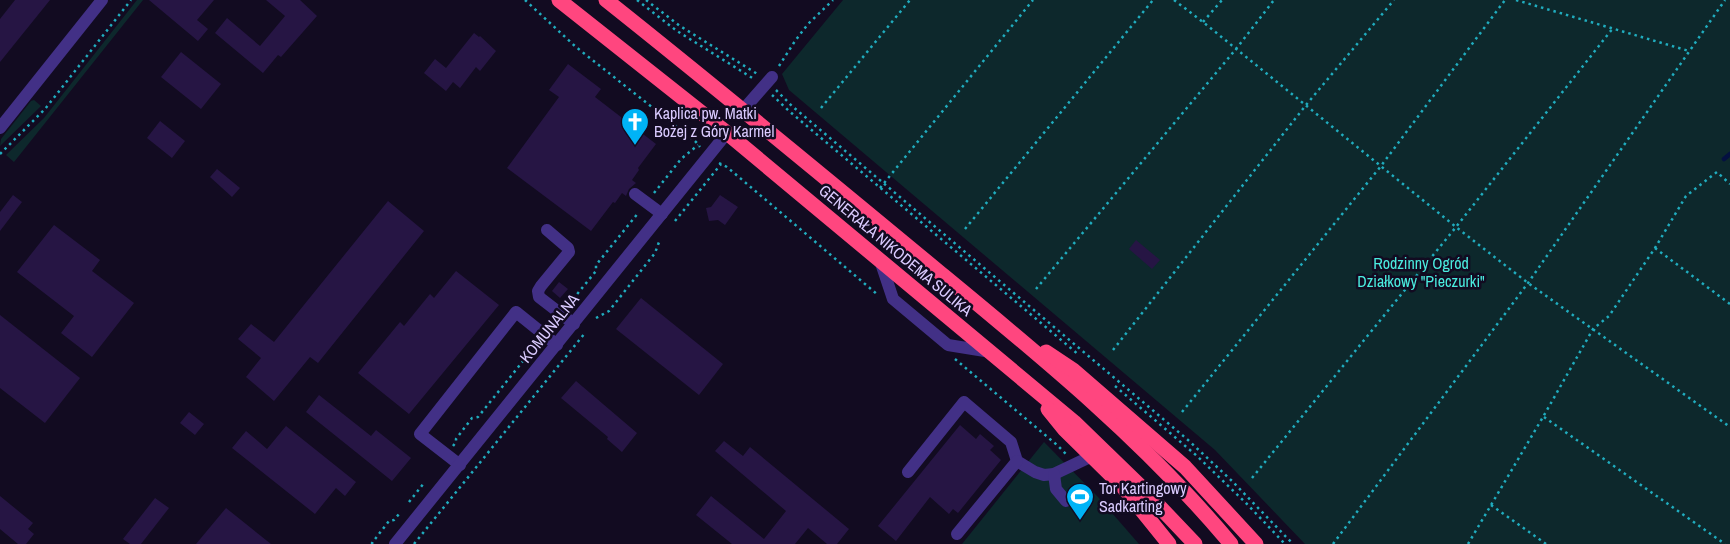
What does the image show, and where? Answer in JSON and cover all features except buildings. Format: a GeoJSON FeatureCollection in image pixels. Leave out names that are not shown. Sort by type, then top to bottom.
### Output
{"type":"FeatureCollection","features":[{"type":"Feature","properties":{"kind":"highway","name":"GENERAŁA NIKODEMA SULIKA"},"geometry":{"type":"LineString","coordinates":[[559,0],[727,132],[1074,422],[1195,544]]}},
{"type":"Feature","properties":{"kind":"highway","name":"GENERAŁA NIKODEMA SULIKA"},"geometry":{"type":"LineString","coordinates":[[606,0],[994,317],[1083,394],[1165,471],[1231,544]]}},
{"type":"Feature","properties":{"kind":"highway"},"geometry":{"type":"LineString","coordinates":[[994,317],[1073,370],[1184,467],[1256,544]]}},
{"type":"Feature","properties":{"kind":"highway"},"geometry":{"type":"LineString","coordinates":[[1021,377],[1065,430],[1123,487],[1169,544]]}},
{"type":"Feature","properties":{"kind":"street"},"geometry":{"type":"LineString","coordinates":[[0,128],[102,0]]}},
{"type":"Feature","properties":{"kind":"street"},"geometry":{"type":"LineString","coordinates":[[743,110],[769,80]]}},
{"type":"Feature","properties":{"kind":"street","name":"KOMUNALNA"},"geometry":{"type":"LineString","coordinates":[[396,544],[727,132]]}},
{"type":"Feature","properties":{"kind":"street"},"geometry":{"type":"LineString","coordinates":[[635,194],[662,214]]}},
{"type":"Feature","properties":{"kind":"street"},"geometry":{"type":"LineString","coordinates":[[548,230],[570,252],[538,291],[539,297],[574,324]]}},
{"type":"Feature","properties":{"kind":"street"},"geometry":{"type":"LineString","coordinates":[[880,260],[893,299],[907,311],[948,345],[990,352]]}},
{"type":"Feature","properties":{"kind":"street"},"geometry":{"type":"LineString","coordinates":[[460,465],[420,434],[516,312],[557,345]]}},
{"type":"Feature","properties":{"kind":"street"},"geometry":{"type":"LineString","coordinates":[[908,472],[964,402],[1011,442],[1017,460],[1035,472],[1044,475],[1054,474],[1092,456]]}},
{"type":"Feature","properties":{"kind":"street"},"geometry":{"type":"LineString","coordinates":[[957,534],[1017,460]]}},
{"type":"Feature","properties":{"kind":"street"},"geometry":{"type":"LineString","coordinates":[[1054,474],[1056,489],[1066,501]]}},
{"type":"Feature","properties":{"kind":"path"},"geometry":{"type":"LineString","coordinates":[[0,154],[45,109],[131,0]]}},
{"type":"Feature","properties":{"kind":"path"},"geometry":{"type":"LineString","coordinates":[[525,0],[576,47],[698,145],[681,159],[651,197]]}},
{"type":"Feature","properties":{"kind":"path"},"geometry":{"type":"LineString","coordinates":[[637,0],[677,31],[758,82]]}},
{"type":"Feature","properties":{"kind":"path"},"geometry":{"type":"LineString","coordinates":[[646,0],[680,26],[769,80],[792,106],[1188,440],[1232,481],[1292,544]]}},
{"type":"Feature","properties":{"kind":"path"},"geometry":{"type":"LineString","coordinates":[[769,80],[808,24],[833,0]]}},
{"type":"Feature","properties":{"kind":"path"},"geometry":{"type":"LineString","coordinates":[[821,108],[910,0]]}},
{"type":"Feature","properties":{"kind":"path"},"geometry":{"type":"LineString","coordinates":[[880,188],[1033,0]]}},
{"type":"Feature","properties":{"kind":"path"},"geometry":{"type":"LineString","coordinates":[[965,229],[1153,0]]}},
{"type":"Feature","properties":{"kind":"path"},"geometry":{"type":"LineString","coordinates":[[1174,0],[1528,283],[1730,427]]}},
{"type":"Feature","properties":{"kind":"path"},"geometry":{"type":"LineString","coordinates":[[1203,22],[1222,0]]}},
{"type":"Feature","properties":{"kind":"path"},"geometry":{"type":"LineString","coordinates":[[1036,290],[1236,49],[1274,0]]}},
{"type":"Feature","properties":{"kind":"path"},"geometry":{"type":"LineString","coordinates":[[1113,350],[1306,105],[1394,0]]}},
{"type":"Feature","properties":{"kind":"path"},"geometry":{"type":"LineString","coordinates":[[1182,412],[1381,166],[1505,0]]}},
{"type":"Feature","properties":{"kind":"path"},"geometry":{"type":"LineString","coordinates":[[1516,0],[1689,52]]}},
{"type":"Feature","properties":{"kind":"path"},"geometry":{"type":"LineString","coordinates":[[1333,544],[1528,283],[1725,0]]}},
{"type":"Feature","properties":{"kind":"path"},"geometry":{"type":"LineString","coordinates":[[1252,478],[1456,227],[1613,28]]}},
{"type":"Feature","properties":{"kind":"path"},"geometry":{"type":"LineString","coordinates":[[769,92],[789,111],[1083,358]]}},
{"type":"Feature","properties":{"kind":"path"},"geometry":{"type":"LineString","coordinates":[[675,221],[721,164]]}},
{"type":"Feature","properties":{"kind":"path"},"geometry":{"type":"LineString","coordinates":[[1468,544],[1593,329],[1610,316],[1655,248],[1686,196],[1717,172],[1730,184]]}},
{"type":"Feature","properties":{"kind":"path"},"geometry":{"type":"LineString","coordinates":[[567,307],[596,271],[596,265],[642,208]]}},
{"type":"Feature","properties":{"kind":"path"},"geometry":{"type":"LineString","coordinates":[[596,318],[609,311],[655,253],[659,242]]}},
{"type":"Feature","properties":{"kind":"path"},"geometry":{"type":"LineString","coordinates":[[1655,248],[1730,304]]}},
{"type":"Feature","properties":{"kind":"path"},"geometry":{"type":"LineString","coordinates":[[414,544],[587,330]]}},
{"type":"Feature","properties":{"kind":"path"},"geometry":{"type":"LineString","coordinates":[[446,455],[472,418],[478,417],[545,334]]}},
{"type":"Feature","properties":{"kind":"path"},"geometry":{"type":"LineString","coordinates":[[1113,384],[1197,456],[1285,544]]}},
{"type":"Feature","properties":{"kind":"path"},"geometry":{"type":"LineString","coordinates":[[1543,417],[1725,544]]}},
{"type":"Feature","properties":{"kind":"path"},"geometry":{"type":"LineString","coordinates":[[409,502],[424,483]]}},
{"type":"Feature","properties":{"kind":"path"},"geometry":{"type":"LineString","coordinates":[[1491,505],[1546,544]]}},
{"type":"Feature","properties":{"kind":"path"},"geometry":{"type":"LineString","coordinates":[[373,544],[389,521],[394,520],[399,514]]}},
{"type":"Feature","properties":{"kind":"green space"},"geometry":{"type":"Polygon","coordinates":[[[137,0],[143,0],[14,162],[6,155],[44,118],[137,0]]]}},
{"type":"Feature","properties":{"kind":"green space","name":"Rodzinny Ogród Działkowy \"Pieczurki\""},"geometry":{"type":"Polygon","coordinates":[[[843,0],[1730,0],[1730,544],[1305,544],[1215,450],[789,90],[782,74],[843,0]]]}},
{"type":"Feature","properties":{"kind":"green space"},"geometry":{"type":"Polygon","coordinates":[[[34,100],[41,106],[0,146],[1,139],[31,101],[34,100]]]}},
{"type":"Feature","properties":{"kind":"green space"},"geometry":{"type":"Polygon","coordinates":[[[1044,442],[1098,497],[1139,544],[962,544],[1044,442]]]}},
{"type":"Feature","properties":{"kind":"waterway"},"geometry":{"type":"LineString","coordinates":[[1724,159],[1730,154]]}},
{"type":"Feature","properties":{"kind":"place","name":"Kaplica pw. Matki Bożej z Góry Karmel"},"geometry":{"type":"Point","coordinates":[635,146]}},
{"type":"Feature","properties":{"kind":"place","name":"Tor Kartingowy Sadkarting"},"geometry":{"type":"Point","coordinates":[1080,521]}}]}
